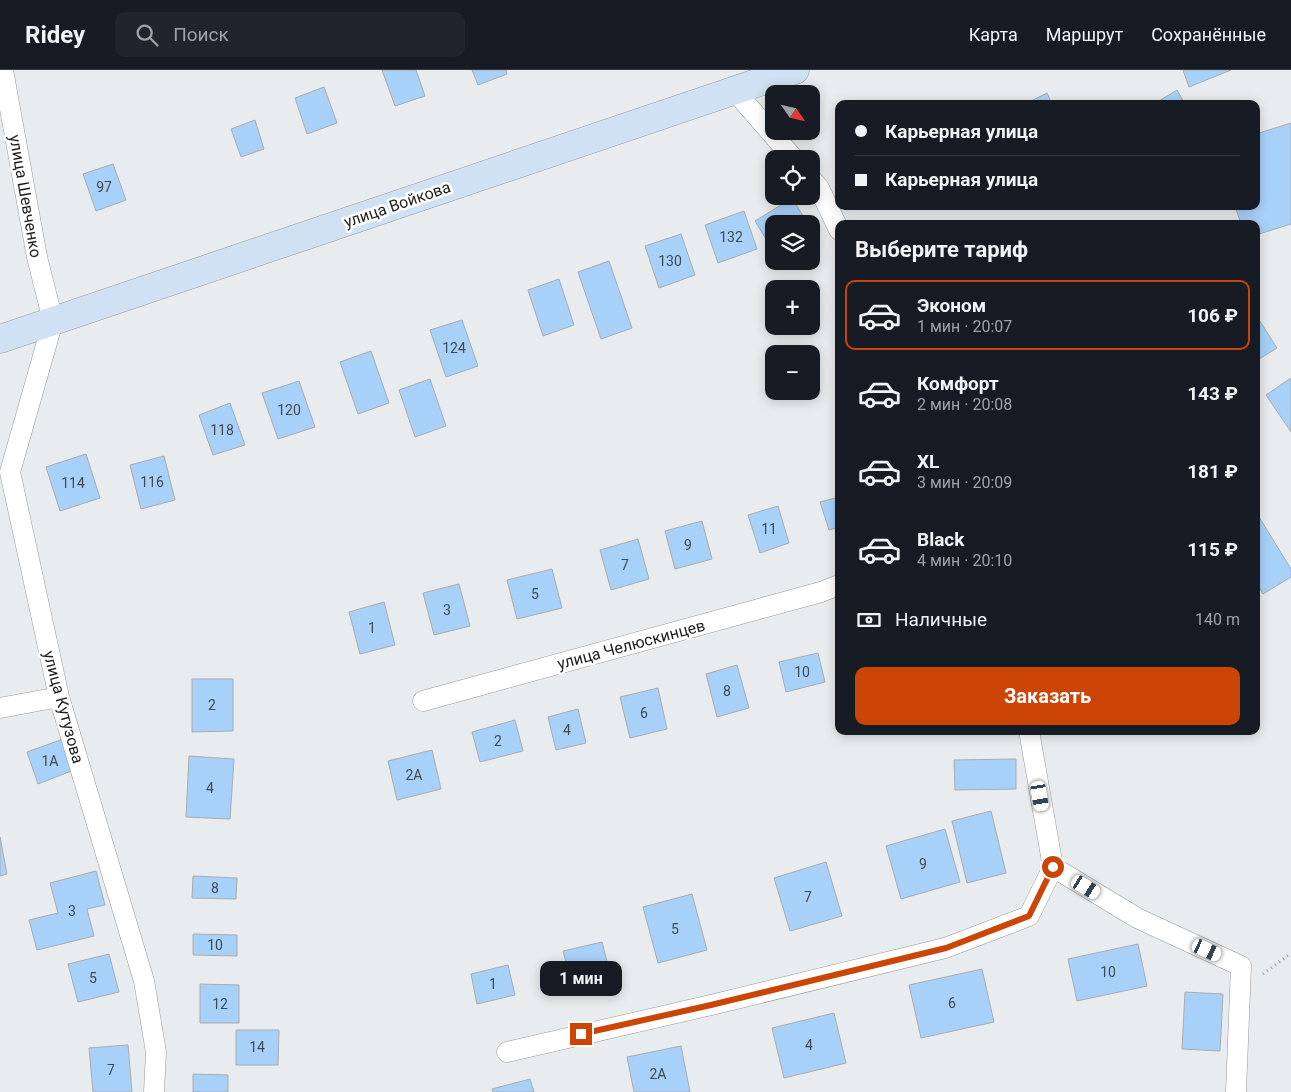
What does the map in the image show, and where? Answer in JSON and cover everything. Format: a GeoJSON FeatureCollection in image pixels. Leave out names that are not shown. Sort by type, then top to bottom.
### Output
{"type":"FeatureCollection","features":[{"type":"Feature","properties":{"kind":"main road","name":"улица Войкова"},"geometry":{"type":"LineString","coordinates":[[0,339],[795,70]]}},
{"type":"Feature","properties":{"kind":"street","name":"улица Шевченко"},"geometry":{"type":"LineString","coordinates":[[3,70],[37,257],[53,321]]}},
{"type":"Feature","properties":{"kind":"street"},"geometry":{"type":"LineString","coordinates":[[734,90],[786,150]]}},
{"type":"Feature","properties":{"kind":"street"},"geometry":{"type":"LineString","coordinates":[[820,190],[835,222]]}},
{"type":"Feature","properties":{"kind":"street","name":"улица Кутузова"},"geometry":{"type":"LineString","coordinates":[[53,321],[5,467],[59,697],[144,981],[156,1052],[154,1092]]}},
{"type":"Feature","properties":{"kind":"street","name":"улица Челюскинцев"},"geometry":{"type":"LineString","coordinates":[[423,701],[835,587]]}},
{"type":"Feature","properties":{"kind":"street"},"geometry":{"type":"LineString","coordinates":[[0,708],[59,697]]}},
{"type":"Feature","properties":{"kind":"street"},"geometry":{"type":"LineString","coordinates":[[508,1052],[946,948],[1029,916],[1053,867],[1030,735]]}},
{"type":"Feature","properties":{"kind":"street"},"geometry":{"type":"LineString","coordinates":[[1053,867],[1137,918],[1241,966],[1236,1092]]}},
{"type":"Feature","properties":{"kind":"building"},"geometry":{"type":"Polygon","coordinates":[[[382,70],[416,70],[425,96],[395,106],[382,70]]]}},
{"type":"Feature","properties":{"kind":"building"},"geometry":{"type":"Polygon","coordinates":[[[472,70],[506,70],[507,74],[478,85],[472,70]]]}},
{"type":"Feature","properties":{"kind":"building"},"geometry":{"type":"Polygon","coordinates":[[[1183,70],[1231,70],[1189,87],[1183,70]]]}},
{"type":"Feature","properties":{"kind":"building"},"geometry":{"type":"Polygon","coordinates":[[[324,87],[337,123],[307,134],[295,98],[324,87]]]}},
{"type":"Feature","properties":{"kind":"building"},"geometry":{"type":"Polygon","coordinates":[[[1177,90],[1183,100],[1161,100],[1177,90]]]}},
{"type":"Feature","properties":{"kind":"building"},"geometry":{"type":"Polygon","coordinates":[[[1047,93],[1050,100],[1033,100],[1047,93]]]}},
{"type":"Feature","properties":{"kind":"building"},"geometry":{"type":"Polygon","coordinates":[[[255,120],[264,149],[241,157],[231,129],[255,120]]]}},
{"type":"Feature","properties":{"kind":"building"},"geometry":{"type":"Polygon","coordinates":[[[1291,123],[1291,224],[1260,234],[1260,220],[1240,220],[1236,210],[1260,210],[1260,133],[1291,123]]]}},
{"type":"Feature","properties":{"kind":"building"},"geometry":{"type":"Polygon","coordinates":[[[113,164],[126,200],[96,211],[83,174],[113,164]]]}},
{"type":"Feature","properties":{"kind":"building"},"geometry":{"type":"Polygon","coordinates":[[[781,205],[796,205],[802,215],[765,215],[765,237],[755,221],[781,205]]]}},
{"type":"Feature","properties":{"kind":"building"},"geometry":{"type":"Polygon","coordinates":[[[744,211],[757,249],[718,263],[705,225],[744,211]]]}},
{"type":"Feature","properties":{"kind":"building"},"geometry":{"type":"Polygon","coordinates":[[[681,234],[695,275],[659,288],[645,246],[681,234]]]}},
{"type":"Feature","properties":{"kind":"building"},"geometry":{"type":"Polygon","coordinates":[[[609,261],[632,328],[601,339],[578,272],[609,261]]]}},
{"type":"Feature","properties":{"kind":"building"},"geometry":{"type":"Polygon","coordinates":[[[559,279],[574,325],[543,336],[528,290],[559,279]]]}},
{"type":"Feature","properties":{"kind":"building"},"geometry":{"type":"Polygon","coordinates":[[[462,320],[478,366],[446,377],[430,330],[462,320]]]}},
{"type":"Feature","properties":{"kind":"building"},"geometry":{"type":"Polygon","coordinates":[[[1260,321],[1277,348],[1260,359],[1260,321]]]}},
{"type":"Feature","properties":{"kind":"building"},"geometry":{"type":"Polygon","coordinates":[[[371,351],[389,403],[358,414],[340,362],[371,351]]]}},
{"type":"Feature","properties":{"kind":"building"},"geometry":{"type":"Polygon","coordinates":[[[1291,378],[1291,432],[1266,395],[1291,378]]]}},
{"type":"Feature","properties":{"kind":"building"},"geometry":{"type":"Polygon","coordinates":[[[430,379],[446,426],[415,437],[399,390],[430,379]]]}},
{"type":"Feature","properties":{"kind":"building"},"geometry":{"type":"Polygon","coordinates":[[[299,381],[315,427],[278,439],[262,393],[299,381]]]}},
{"type":"Feature","properties":{"kind":"building"},"geometry":{"type":"Polygon","coordinates":[[[230,403],[245,445],[213,455],[199,415],[230,403]]]}},
{"type":"Feature","properties":{"kind":"building"},"geometry":{"type":"Polygon","coordinates":[[[86,454],[100,498],[60,511],[46,467],[86,454]]]}},
{"type":"Feature","properties":{"kind":"building"},"geometry":{"type":"Polygon","coordinates":[[[164,456],[175,500],[141,509],[130,465],[164,456]]]}},
{"type":"Feature","properties":{"kind":"building"},"geometry":{"type":"Polygon","coordinates":[[[835,498],[835,528],[829,530],[820,502],[835,498]]]}},
{"type":"Feature","properties":{"kind":"building"},"geometry":{"type":"Polygon","coordinates":[[[778,506],[789,543],[760,553],[748,515],[778,506]]]}},
{"type":"Feature","properties":{"kind":"building"},"geometry":{"type":"Polygon","coordinates":[[[1260,519],[1291,569],[1291,577],[1263,594],[1260,589],[1260,519]]]}},
{"type":"Feature","properties":{"kind":"building"},"geometry":{"type":"Polygon","coordinates":[[[702,521],[712,559],[675,569],[665,531],[702,521]]]}},
{"type":"Feature","properties":{"kind":"building"},"geometry":{"type":"Polygon","coordinates":[[[638,539],[649,579],[611,590],[600,550],[638,539]]]}},
{"type":"Feature","properties":{"kind":"building"},"geometry":{"type":"Polygon","coordinates":[[[552,569],[562,608],[517,619],[507,580],[552,569]]]}},
{"type":"Feature","properties":{"kind":"building"},"geometry":{"type":"Polygon","coordinates":[[[459,584],[470,626],[434,635],[423,593],[459,584]]]}},
{"type":"Feature","properties":{"kind":"building"},"geometry":{"type":"Polygon","coordinates":[[[384,602],[395,645],[360,654],[349,612],[384,602]]]}},
{"type":"Feature","properties":{"kind":"building"},"geometry":{"type":"Polygon","coordinates":[[[818,653],[825,682],[786,692],[779,662],[818,653]]]}},
{"type":"Feature","properties":{"kind":"building"},"geometry":{"type":"Polygon","coordinates":[[[737,665],[749,708],[717,717],[706,674],[737,665]]]}},
{"type":"Feature","properties":{"kind":"building"},"geometry":{"type":"Polygon","coordinates":[[[192,679],[233,679],[233,731],[192,732],[192,679]]]}},
{"type":"Feature","properties":{"kind":"building"},"geometry":{"type":"Polygon","coordinates":[[[658,688],[667,729],[630,738],[620,697],[658,688]]]}},
{"type":"Feature","properties":{"kind":"building"},"geometry":{"type":"Polygon","coordinates":[[[578,709],[586,743],[556,750],[548,717],[578,709]]]}},
{"type":"Feature","properties":{"kind":"building"},"geometry":{"type":"Polygon","coordinates":[[[515,720],[523,751],[480,762],[472,732],[515,720]]]}},
{"type":"Feature","properties":{"kind":"building"},"geometry":{"type":"Polygon","coordinates":[[[63,739],[74,770],[38,784],[27,752],[63,739]]]}},
{"type":"Feature","properties":{"kind":"building"},"geometry":{"type":"Polygon","coordinates":[[[432,750],[441,789],[397,800],[388,761],[432,750]]]}},
{"type":"Feature","properties":{"kind":"building"},"geometry":{"type":"Polygon","coordinates":[[[189,756],[234,759],[230,819],[186,817],[189,756]]]}},
{"type":"Feature","properties":{"kind":"building"},"geometry":{"type":"Polygon","coordinates":[[[1016,759],[1016,789],[955,790],[954,760],[1016,759]]]}},
{"type":"Feature","properties":{"kind":"building"},"geometry":{"type":"Polygon","coordinates":[[[991,811],[1006,873],[967,883],[952,821],[991,811]]]}},
{"type":"Feature","properties":{"kind":"building"},"geometry":{"type":"Polygon","coordinates":[[[945,829],[960,882],[901,899],[886,846],[945,829]]]}},
{"type":"Feature","properties":{"kind":"building"},"geometry":{"type":"Polygon","coordinates":[[[0,837],[7,874],[0,876],[0,837]]]}},
{"type":"Feature","properties":{"kind":"building"},"geometry":{"type":"Polygon","coordinates":[[[826,862],[842,916],[790,931],[774,878],[826,862]]]}},
{"type":"Feature","properties":{"kind":"building"},"geometry":{"type":"Polygon","coordinates":[[[96,871],[105,905],[87,909],[94,936],[37,950],[29,920],[58,913],[50,883],[96,871]]]}},
{"type":"Feature","properties":{"kind":"building"},"geometry":{"type":"Polygon","coordinates":[[[193,876],[237,878],[236,899],[192,898],[193,876]]]}},
{"type":"Feature","properties":{"kind":"building"},"geometry":{"type":"Polygon","coordinates":[[[692,894],[707,950],[658,963],[643,907],[692,894]]]}},
{"type":"Feature","properties":{"kind":"building"},"geometry":{"type":"Polygon","coordinates":[[[193,934],[237,935],[237,956],[193,955],[193,934]]]}},
{"type":"Feature","properties":{"kind":"building"},"geometry":{"type":"Polygon","coordinates":[[[602,942],[610,973],[571,982],[563,951],[602,942]]]}},
{"type":"Feature","properties":{"kind":"building"},"geometry":{"type":"Polygon","coordinates":[[[1138,944],[1147,986],[1077,1001],[1068,959],[1138,944]]]}},
{"type":"Feature","properties":{"kind":"building"},"geometry":{"type":"Polygon","coordinates":[[[109,954],[119,992],[78,1002],[68,964],[109,954]]]}},
{"type":"Feature","properties":{"kind":"building"},"geometry":{"type":"Polygon","coordinates":[[[508,965],[515,995],[477,1004],[471,974],[508,965]]]}},
{"type":"Feature","properties":{"kind":"building"},"geometry":{"type":"Polygon","coordinates":[[[982,969],[994,1022],[921,1038],[909,985],[982,969]]]}},
{"type":"Feature","properties":{"kind":"building"},"geometry":{"type":"Polygon","coordinates":[[[200,984],[239,985],[239,1023],[200,1023],[200,984]]]}},
{"type":"Feature","properties":{"kind":"building"},"geometry":{"type":"Polygon","coordinates":[[[1185,992],[1223,994],[1220,1051],[1182,1049],[1185,992]]]}},
{"type":"Feature","properties":{"kind":"building"},"geometry":{"type":"Polygon","coordinates":[[[834,1013],[846,1063],[784,1078],[772,1028],[834,1013]]]}},
{"type":"Feature","properties":{"kind":"building"},"geometry":{"type":"Polygon","coordinates":[[[236,1030],[279,1030],[278,1065],[236,1065],[236,1030]]]}},
{"type":"Feature","properties":{"kind":"building"},"geometry":{"type":"Polygon","coordinates":[[[128,1045],[132,1092],[93,1092],[89,1048],[128,1045]]]}},
{"type":"Feature","properties":{"kind":"building"},"geometry":{"type":"Polygon","coordinates":[[[681,1046],[690,1092],[634,1092],[627,1057],[681,1046]]]}},
{"type":"Feature","properties":{"kind":"building"},"geometry":{"type":"Polygon","coordinates":[[[193,1074],[228,1075],[228,1092],[193,1092],[193,1074]]]}},
{"type":"Feature","properties":{"kind":"building"},"geometry":{"type":"Polygon","coordinates":[[[530,1079],[534,1092],[493,1092],[492,1089],[530,1079]]]}},
{"type":"Feature","properties":{"kind":"route"},"geometry":{"type":"LineString","coordinates":[[581,1034],[711,1005],[946,948],[1029,916],[1053,867]]}}]}
